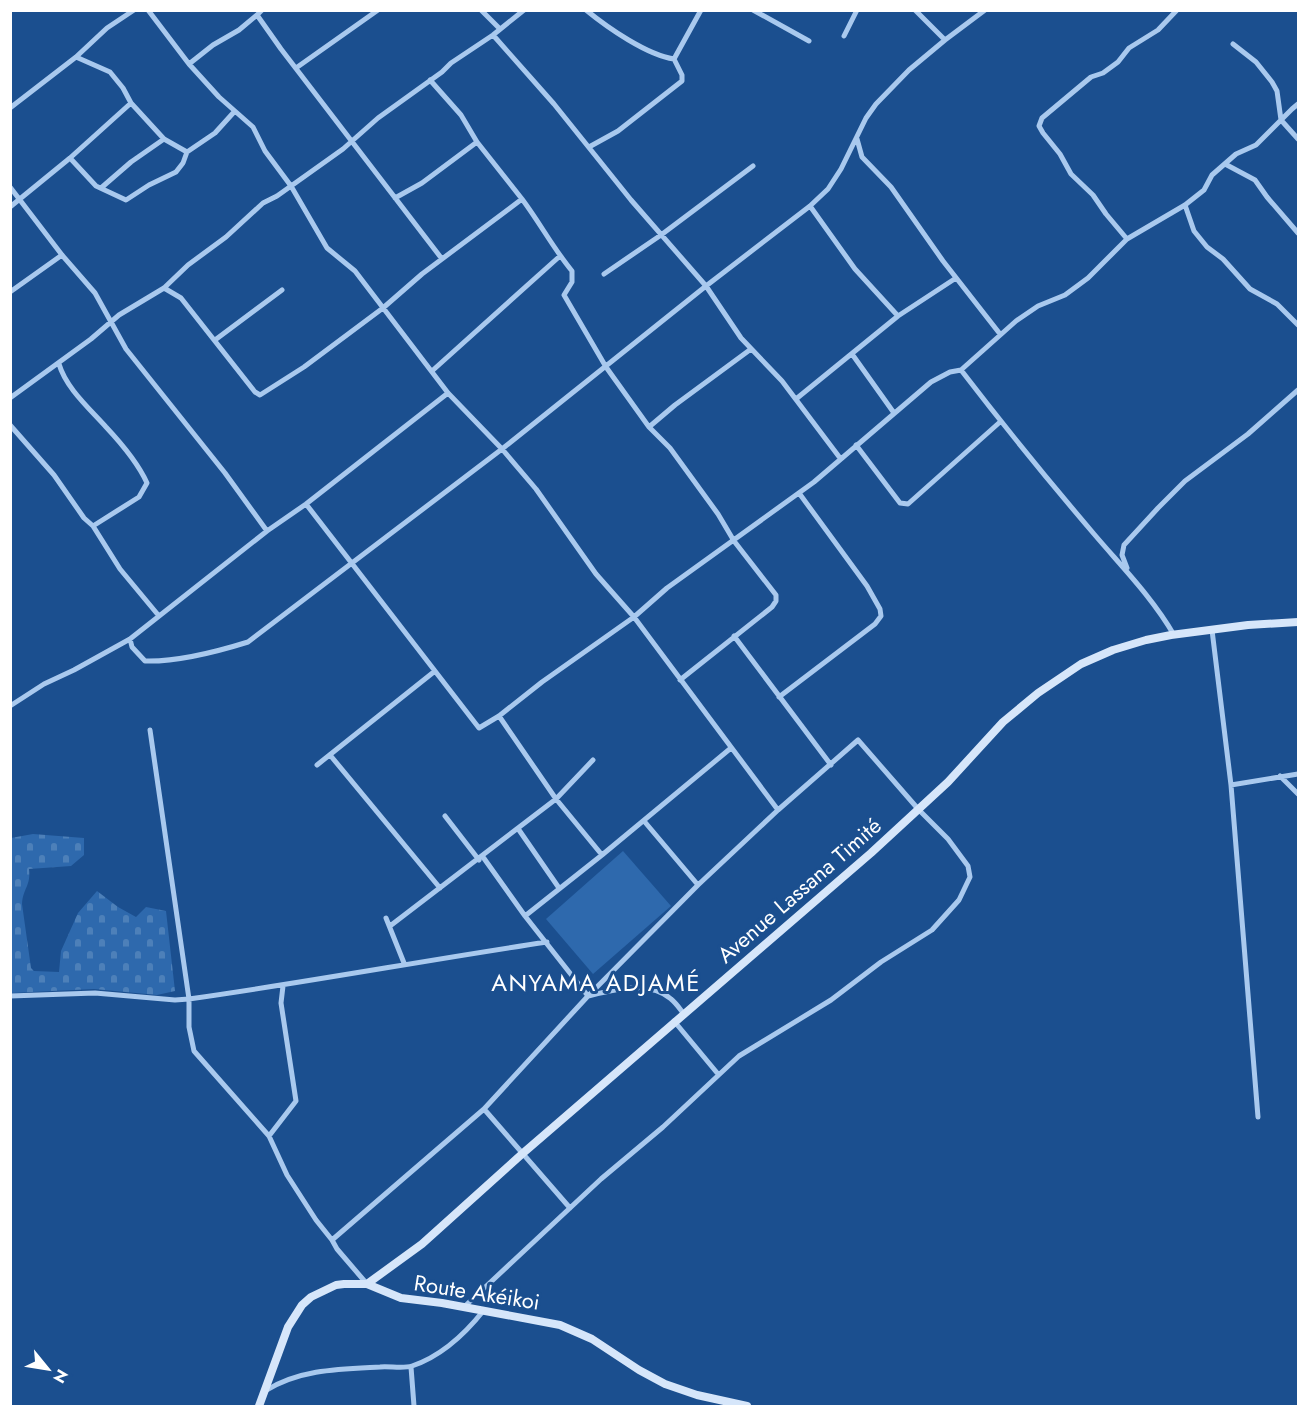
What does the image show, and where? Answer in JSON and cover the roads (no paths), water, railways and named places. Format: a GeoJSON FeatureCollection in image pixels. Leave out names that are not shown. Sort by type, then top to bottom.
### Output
{"type":"FeatureCollection","features":[{"type":"Feature","properties":{"kind":"street"},"geometry":{"type":"LineString","coordinates":[[10,108],[76,57],[107,28],[134,10]]}},
{"type":"Feature","properties":{"kind":"street"},"geometry":{"type":"LineString","coordinates":[[148,10],[189,64],[226,106],[253,127],[265,151],[291,186],[327,248],[355,272],[448,393],[502,449],[536,489],[596,574],[634,617],[778,810]]}},
{"type":"Feature","properties":{"kind":"street"},"geometry":{"type":"LineString","coordinates":[[296,68],[378,10]]}},
{"type":"Feature","properties":{"kind":"street"},"geometry":{"type":"LineString","coordinates":[[481,10],[500,29]]}},
{"type":"Feature","properties":{"kind":"street"},"geometry":{"type":"LineString","coordinates":[[10,398],[59,364],[111,321],[164,288],[188,265],[226,237],[263,204],[352,142],[378,118],[451,63],[494,35],[524,10]]}},
{"type":"Feature","properties":{"kind":"street"},"geometry":{"type":"LineString","coordinates":[[586,10],[606,26],[652,52],[674,59],[682,75],[682,81],[618,131],[589,147]]}},
{"type":"Feature","properties":{"kind":"street"},"geometry":{"type":"LineString","coordinates":[[674,59],[701,10]]}},
{"type":"Feature","properties":{"kind":"street"},"geometry":{"type":"LineString","coordinates":[[753,10],[809,41]]}},
{"type":"Feature","properties":{"kind":"street"},"geometry":{"type":"LineString","coordinates":[[844,36],[857,10]]}},
{"type":"Feature","properties":{"kind":"street"},"geometry":{"type":"LineString","coordinates":[[915,10],[945,40]]}},
{"type":"Feature","properties":{"kind":"street"},"geometry":{"type":"LineString","coordinates":[[130,639],[132,647],[145,661],[157,662],[222,650],[248,642],[502,449],[706,286],[810,207],[828,189],[841,169],[866,118],[876,104],[909,70],[985,10]]}},
{"type":"Feature","properties":{"kind":"street"},"geometry":{"type":"LineString","coordinates":[[1127,239],[1093,195],[1071,174],[1060,154],[1039,126],[1042,118],[1091,77],[1103,73],[1118,62],[1129,48],[1158,30],[1177,10]]}},
{"type":"Feature","properties":{"kind":"street"},"geometry":{"type":"LineString","coordinates":[[189,64],[213,45],[239,30],[259,13],[296,68],[442,259]]}},
{"type":"Feature","properties":{"kind":"street"},"geometry":{"type":"LineString","coordinates":[[494,35],[706,286],[731,326],[796,399],[840,458]]}},
{"type":"Feature","properties":{"kind":"street"},"geometry":{"type":"LineString","coordinates":[[1233,44],[1256,62],[1272,82],[1276,91],[1281,120],[1299,139]]}},
{"type":"Feature","properties":{"kind":"street"},"geometry":{"type":"LineString","coordinates":[[76,57],[110,72],[131,102],[164,139],[187,152]]}},
{"type":"Feature","properties":{"kind":"street"},"geometry":{"type":"LineString","coordinates":[[430,80],[465,121],[477,142],[542,225],[560,256],[572,271],[572,282],[564,295],[606,367],[649,427],[670,448],[718,514],[734,541],[776,595],[776,601],[772,607],[680,680]]}},
{"type":"Feature","properties":{"kind":"street"},"geometry":{"type":"LineString","coordinates":[[10,207],[70,158],[131,102]]}},
{"type":"Feature","properties":{"kind":"street"},"geometry":{"type":"LineString","coordinates":[[306,504],[479,728],[499,716],[634,617],[667,588],[798,493],[941,376],[961,370],[1028,312],[1065,296],[1081,284],[1127,239],[1185,205],[1204,190],[1212,175],[1236,154],[1256,145],[1299,104]]}},
{"type":"Feature","properties":{"kind":"street"},"geometry":{"type":"LineString","coordinates":[[70,158],[91,182],[126,200],[176,172],[187,152],[215,133],[234,111]]}},
{"type":"Feature","properties":{"kind":"street"},"geometry":{"type":"LineString","coordinates":[[856,138],[862,157],[891,187],[956,278],[1000,334]]}},
{"type":"Feature","properties":{"kind":"street"},"geometry":{"type":"LineString","coordinates":[[101,188],[131,162],[164,139]]}},
{"type":"Feature","properties":{"kind":"street"},"geometry":{"type":"LineString","coordinates":[[395,198],[422,183],[477,142]]}},
{"type":"Feature","properties":{"kind":"street"},"geometry":{"type":"LineString","coordinates":[[1225,164],[1255,180],[1295,231],[1299,233]]}},
{"type":"Feature","properties":{"kind":"street"},"geometry":{"type":"LineString","coordinates":[[604,274],[661,235],[753,166]]}},
{"type":"Feature","properties":{"kind":"street"},"geometry":{"type":"LineString","coordinates":[[10,187],[62,255],[95,293],[126,349],[225,473],[267,531]]}},
{"type":"Feature","properties":{"kind":"street"},"geometry":{"type":"LineString","coordinates":[[164,288],[181,298],[255,392],[260,395],[304,367],[383,308],[406,287],[522,199]]}},
{"type":"Feature","properties":{"kind":"street"},"geometry":{"type":"LineString","coordinates":[[1185,205],[1194,231],[1207,248],[1223,259],[1250,289],[1277,304],[1299,325]]}},
{"type":"Feature","properties":{"kind":"street"},"geometry":{"type":"LineString","coordinates":[[810,207],[847,258],[898,316]]}},
{"type":"Feature","properties":{"kind":"street"},"geometry":{"type":"LineString","coordinates":[[10,292],[62,255]]}},
{"type":"Feature","properties":{"kind":"street"},"geometry":{"type":"LineString","coordinates":[[432,371],[560,256]]}},
{"type":"Feature","properties":{"kind":"street"},"geometry":{"type":"LineString","coordinates":[[796,399],[898,316],[956,278]]}},
{"type":"Feature","properties":{"kind":"street"},"geometry":{"type":"LineString","coordinates":[[215,340],[282,290]]}},
{"type":"Feature","properties":{"kind":"street"},"geometry":{"type":"LineString","coordinates":[[649,427],[751,349]]}},
{"type":"Feature","properties":{"kind":"street"},"geometry":{"type":"LineString","coordinates":[[852,354],[894,413]]}},
{"type":"Feature","properties":{"kind":"street"},"geometry":{"type":"LineString","coordinates":[[59,364],[87,408],[114,436],[147,483],[139,497],[93,525]]}},
{"type":"Feature","properties":{"kind":"street"},"geometry":{"type":"LineString","coordinates":[[961,370],[1000,422],[1159,610],[1174,635]]}},
{"type":"Feature","properties":{"kind":"street"},"geometry":{"type":"LineString","coordinates":[[1130,575],[1122,550],[1129,539],[1185,481],[1248,434],[1299,390]]}},
{"type":"Feature","properties":{"kind":"street"},"geometry":{"type":"LineString","coordinates":[[10,706],[44,684],[130,639],[448,393]]}},
{"type":"Feature","properties":{"kind":"street"},"geometry":{"type":"LineString","coordinates":[[856,445],[900,504],[908,504],[1000,422]]}},
{"type":"Feature","properties":{"kind":"street"},"geometry":{"type":"LineString","coordinates":[[10,425],[54,476],[84,518],[93,525],[120,569],[159,616]]}},
{"type":"Feature","properties":{"kind":"street"},"geometry":{"type":"LineString","coordinates":[[779,697],[875,624],[881,616],[880,609],[867,585],[798,493]]}},
{"type":"Feature","properties":{"kind":"street","name":"Avenue Lassana Timité"},"geometry":{"type":"LineString","coordinates":[[367,1284],[422,1244],[522,1154],[919,810],[1004,722],[1038,693],[1081,664],[1113,650],[1174,635],[1299,622]]}},
{"type":"Feature","properties":{"kind":"street"},"geometry":{"type":"LineString","coordinates":[[1212,630],[1231,786],[1258,1117]]}},
{"type":"Feature","properties":{"kind":"street"},"geometry":{"type":"LineString","coordinates":[[734,636],[831,765]]}},
{"type":"Feature","properties":{"kind":"street"},"geometry":{"type":"LineString","coordinates":[[318,765],[435,671]]}},
{"type":"Feature","properties":{"kind":"street"},"geometry":{"type":"LineString","coordinates":[[499,716],[556,800],[602,855]]}},
{"type":"Feature","properties":{"kind":"street"},"geometry":{"type":"LineString","coordinates":[[150,730],[189,999],[189,1027],[194,1051],[269,1136],[287,1175],[316,1220],[367,1284]]}},
{"type":"Feature","properties":{"kind":"street"},"geometry":{"type":"LineString","coordinates":[[332,1240],[484,1109],[588,996],[698,885],[778,810],[858,740],[919,810],[948,839],[970,870],[968,884],[959,900],[932,930],[881,962],[831,1000],[739,1056],[464,1307]]}},
{"type":"Feature","properties":{"kind":"street"},"geometry":{"type":"LineString","coordinates":[[525,916],[731,748]]}},
{"type":"Feature","properties":{"kind":"street"},"geometry":{"type":"LineString","coordinates":[[330,755],[440,888]]}},
{"type":"Feature","properties":{"kind":"street"},"geometry":{"type":"LineString","coordinates":[[390,926],[556,800],[593,760]]}},
{"type":"Feature","properties":{"kind":"street"},"geometry":{"type":"LineString","coordinates":[[1231,786],[1299,774]]}},
{"type":"Feature","properties":{"kind":"street"},"geometry":{"type":"LineString","coordinates":[[1280,776],[1299,794]]}},
{"type":"Feature","properties":{"kind":"street"},"geometry":{"type":"LineString","coordinates":[[445,816],[588,996]]}},
{"type":"Feature","properties":{"kind":"street"},"geometry":{"type":"LineString","coordinates":[[644,821],[698,885]]}},
{"type":"Feature","properties":{"kind":"street"},"geometry":{"type":"LineString","coordinates":[[519,830],[559,888]]}},
{"type":"Feature","properties":{"kind":"street"},"geometry":{"type":"LineString","coordinates":[[386,918],[404,963]]}},
{"type":"Feature","properties":{"kind":"street"},"geometry":{"type":"LineString","coordinates":[[10,996],[94,993],[175,1000],[189,999],[283,986],[404,963],[547,942]]}},
{"type":"Feature","properties":{"kind":"street"},"geometry":{"type":"LineString","coordinates":[[269,1136],[296,1101],[281,1003],[283,986]]}},
{"type":"Feature","properties":{"kind":"street"},"geometry":{"type":"LineString","coordinates":[[588,996],[614,990],[652,990],[670,998],[684,1014]]}},
{"type":"Feature","properties":{"kind":"street"},"geometry":{"type":"LineString","coordinates":[[674,1022],[718,1074]]}},
{"type":"Feature","properties":{"kind":"street"},"geometry":{"type":"LineString","coordinates":[[484,1109],[570,1208]]}},
{"type":"Feature","properties":{"kind":"street","name":"Route Akéikoi"},"geometry":{"type":"LineString","coordinates":[[259,1407],[288,1327],[302,1305],[311,1297],[336,1285],[367,1284],[401,1298],[484,1310],[560,1325],[592,1339],[665,1384],[747,1407]]}},
{"type":"Feature","properties":{"kind":"street"},"geometry":{"type":"LineString","coordinates":[[265,1391],[288,1378],[315,1371],[411,1367],[441,1352],[466,1332],[484,1310]]}},
{"type":"Feature","properties":{"kind":"street"},"geometry":{"type":"LineString","coordinates":[[411,1367],[414,1407]]}},
{"type":"Feature","properties":{"kind":"district","name":"ANYAMA ADJAMÉ"},"geometry":{"type":"Point","coordinates":[596,982]}}]}
